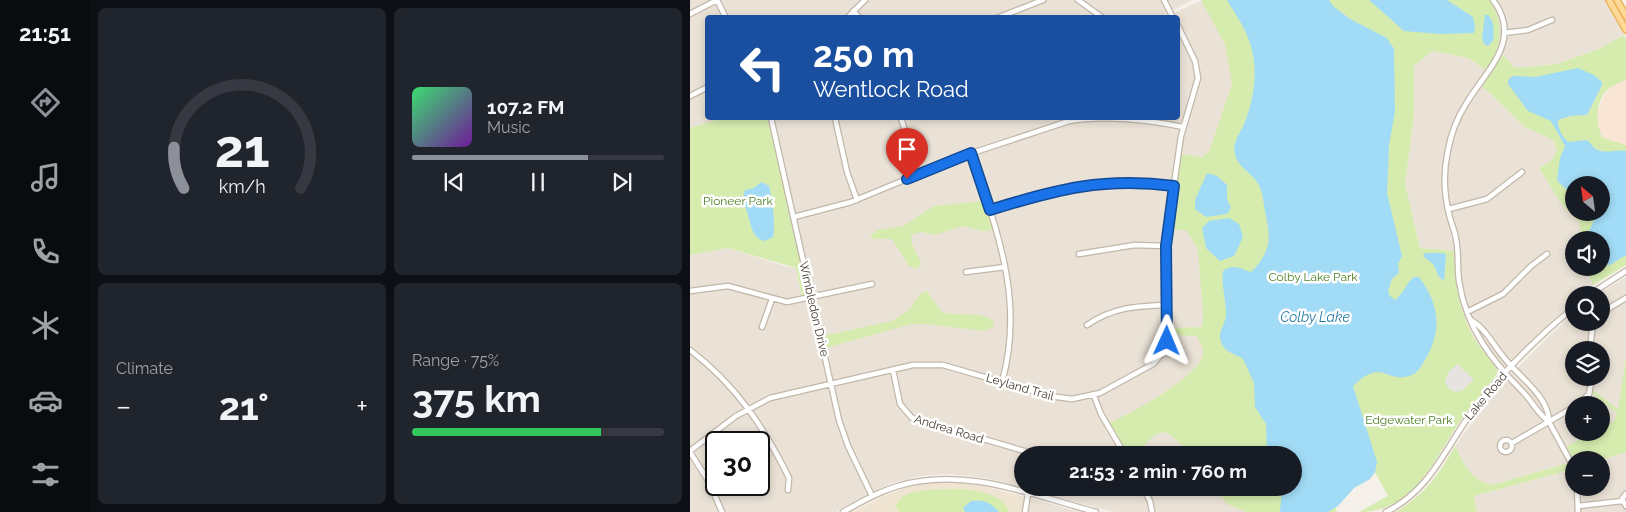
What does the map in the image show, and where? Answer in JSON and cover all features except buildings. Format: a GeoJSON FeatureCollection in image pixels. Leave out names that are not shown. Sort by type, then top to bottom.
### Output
{"type":"FeatureCollection","features":[{"type":"Feature","properties":{"kind":"main road"},"geometry":{"type":"LineString","coordinates":[[1609,0],[1626,30]]}},
{"type":"Feature","properties":{"kind":"main road"},"geometry":{"type":"LineString","coordinates":[[1617,0],[1626,16]]}},
{"type":"Feature","properties":{"kind":"street"},"geometry":{"type":"LineString","coordinates":[[690,14],[717,0],[724,15]]}},
{"type":"Feature","properties":{"kind":"street"},"geometry":{"type":"LineString","coordinates":[[850,15],[865,0]]}},
{"type":"Feature","properties":{"kind":"street"},"geometry":{"type":"LineString","coordinates":[[1005,15],[1043,0]]}},
{"type":"Feature","properties":{"kind":"street"},"geometry":{"type":"LineString","coordinates":[[1078,0],[1099,15]]}},
{"type":"Feature","properties":{"kind":"street"},"geometry":{"type":"LineString","coordinates":[[1164,0],[1172,15]]}},
{"type":"Feature","properties":{"kind":"street"},"geometry":{"type":"LineString","coordinates":[[1493,0],[1502,17],[1504,33],[1499,56],[1465,105],[1451,138],[1445,175],[1448,210],[1457,241],[1459,283],[1467,312],[1480,342],[1504,374],[1526,396],[1542,417],[1549,422],[1565,451]]}},
{"type":"Feature","properties":{"kind":"street"},"geometry":{"type":"LineString","coordinates":[[853,11],[857,15]]}},
{"type":"Feature","properties":{"kind":"street"},"geometry":{"type":"LineString","coordinates":[[1504,33],[1528,30],[1552,20]]}},
{"type":"Feature","properties":{"kind":"street","name":"Leyland Trail"},"geometry":{"type":"LineString","coordinates":[[690,452],[749,408],[782,395],[916,365],[934,364],[1063,399],[1094,396],[1145,370],[1158,360],[1165,349],[1168,337],[1166,246],[1174,186],[1183,127],[1196,90],[1198,74],[1196,61],[1180,30]]}},
{"type":"Feature","properties":{"kind":"street"},"geometry":{"type":"LineString","coordinates":[[690,96],[705,88]]}},
{"type":"Feature","properties":{"kind":"street","name":"Wimbledon Drive"},"geometry":{"type":"LineString","coordinates":[[771,120],[845,440],[872,496]]}},
{"type":"Feature","properties":{"kind":"street"},"geometry":{"type":"LineString","coordinates":[[835,120],[847,172],[857,200]]}},
{"type":"Feature","properties":{"kind":"street"},"geometry":{"type":"LineString","coordinates":[[902,120],[918,174]]}},
{"type":"Feature","properties":{"kind":"street"},"geometry":{"type":"LineString","coordinates":[[794,217],[857,200],[971,153],[1069,121],[1078,120]]}},
{"type":"Feature","properties":{"kind":"street"},"geometry":{"type":"LineString","coordinates":[[1133,120],[1183,127]]}},
{"type":"Feature","properties":{"kind":"street"},"geometry":{"type":"LineString","coordinates":[[971,153],[1006,267],[1012,327],[1009,353],[1002,382]]}},
{"type":"Feature","properties":{"kind":"street"},"geometry":{"type":"LineString","coordinates":[[1448,210],[1486,199],[1522,172]]}},
{"type":"Feature","properties":{"kind":"street"},"geometry":{"type":"LineString","coordinates":[[990,210],[1040,194],[1092,184],[1128,182],[1174,186]]}},
{"type":"Feature","properties":{"kind":"street"},"geometry":{"type":"LineString","coordinates":[[1078,254],[1135,245],[1166,246]]}},
{"type":"Feature","properties":{"kind":"street"},"geometry":{"type":"LineString","coordinates":[[1467,312],[1503,294],[1531,266],[1547,254]]}},
{"type":"Feature","properties":{"kind":"street"},"geometry":{"type":"LineString","coordinates":[[966,272],[1006,267]]}},
{"type":"Feature","properties":{"kind":"street"},"geometry":{"type":"LineString","coordinates":[[1603,286],[1626,272]]}},
{"type":"Feature","properties":{"kind":"street"},"geometry":{"type":"LineString","coordinates":[[690,291],[728,286],[744,288],[772,299],[787,302],[872,284]]}},
{"type":"Feature","properties":{"kind":"street"},"geometry":{"type":"LineString","coordinates":[[1610,308],[1626,298]]}},
{"type":"Feature","properties":{"kind":"street"},"geometry":{"type":"LineString","coordinates":[[762,327],[772,299]]}},
{"type":"Feature","properties":{"kind":"street"},"geometry":{"type":"LineString","coordinates":[[1087,325],[1104,314],[1121,309],[1168,305]]}},
{"type":"Feature","properties":{"kind":"street","name":"Lake Road"},"geometry":{"type":"LineString","coordinates":[[1386,512],[1412,496],[1431,477],[1468,417],[1511,366],[1565,315]]}},
{"type":"Feature","properties":{"kind":"street"},"geometry":{"type":"LineString","coordinates":[[1471,320],[1489,336],[1511,366],[1542,401],[1549,413],[1549,422]]}},
{"type":"Feature","properties":{"kind":"street"},"geometry":{"type":"LineString","coordinates":[[690,350],[720,376],[749,408],[789,478],[788,490]]}},
{"type":"Feature","properties":{"kind":"street","name":"Andrea Road"},"geometry":{"type":"LineString","coordinates":[[892,370],[900,404],[912,418],[1014,448]]}},
{"type":"Feature","properties":{"kind":"street"},"geometry":{"type":"LineString","coordinates":[[1094,396],[1101,414],[1120,446]]}},
{"type":"Feature","properties":{"kind":"street"},"geometry":{"type":"LineString","coordinates":[[1512,443],[1565,412]]}},
{"type":"Feature","properties":{"kind":"street"},"geometry":{"type":"LineString","coordinates":[[690,452],[709,482],[722,512]]}},
{"type":"Feature","properties":{"kind":"street"},"geometry":{"type":"LineString","coordinates":[[843,512],[872,496],[909,483],[946,478],[978,481],[1014,490]]}},
{"type":"Feature","properties":{"kind":"street"},"geometry":{"type":"LineString","coordinates":[[1622,501],[1626,494]]}},
{"type":"Feature","properties":{"kind":"street"},"geometry":{"type":"LineString","coordinates":[[1025,512],[1028,496]]}},
{"type":"Feature","properties":{"kind":"street"},"geometry":{"type":"LineString","coordinates":[[1036,496],[1096,512]]}},
{"type":"Feature","properties":{"kind":"street"},"geometry":{"type":"LineString","coordinates":[[1147,496],[1152,512]]}},
{"type":"Feature","properties":{"kind":"street"},"geometry":{"type":"LineString","coordinates":[[1577,496],[1578,512]]}},
{"type":"Feature","properties":{"kind":"street"},"geometry":{"type":"LineString","coordinates":[[1578,506],[1622,501]]}},
{"type":"Feature","properties":{"kind":"street"},"geometry":{"type":"LineString","coordinates":[[1622,501],[1626,506]]}},
{"type":"Feature","properties":{"kind":"shaded area"},"geometry":{"type":"Polygon","coordinates":[[[690,0],[1192,0],[1173,10],[1174,13],[1203,0],[1227,43],[1234,88],[1209,158],[1181,154],[1171,230],[1199,230],[1204,327],[1172,329],[1171,335],[1205,336],[1238,446],[1014,446],[1014,485],[987,478],[948,474],[921,476],[891,483],[835,512],[690,512],[690,255],[728,248],[787,267],[796,268],[802,296],[768,120],[1180,120],[1180,15],[1168,15],[1167,13],[1163,15],[705,15],[705,120],[716,120],[690,128],[690,0]]]}},
{"type":"Feature","properties":{"kind":"shaded area"},"geometry":{"type":"Polygon","coordinates":[[[1489,0],[1605,0],[1624,35],[1599,49],[1557,64],[1514,68],[1503,55],[1482,86],[1525,127],[1553,140],[1557,150],[1552,160],[1539,168],[1565,207],[1565,221],[1579,221],[1581,231],[1565,231],[1565,276],[1589,276],[1593,285],[1565,286],[1565,309],[1497,374],[1498,370],[1477,342],[1463,314],[1456,283],[1454,251],[1420,248],[1405,184],[1414,115],[1414,66],[1432,51],[1468,58],[1486,70],[1498,17],[1489,0]]]}},
{"type":"Feature","properties":{"kind":"shaded area"},"geometry":{"type":"Polygon","coordinates":[[[1626,79],[1626,145],[1603,138],[1597,129],[1598,111],[1607,90],[1626,79]]]}},
{"type":"Feature","properties":{"kind":"shaded area"},"geometry":{"type":"Polygon","coordinates":[[[1626,277],[1626,358],[1618,409],[1610,403],[1610,396],[1602,396],[1594,390],[1600,396],[1565,396],[1565,441],[1577,441],[1567,446],[1570,451],[1565,451],[1565,464],[1492,485],[1479,482],[1469,473],[1455,446],[1496,389],[1565,321],[1565,331],[1610,331],[1610,287],[1626,277]]]}},
{"type":"Feature","properties":{"kind":"shaded area"},"geometry":{"type":"Polygon","coordinates":[[[1457,364],[1474,379],[1463,390],[1456,392],[1448,388],[1445,382],[1448,373],[1457,364]]]}},
{"type":"Feature","properties":{"kind":"shaded area"},"geometry":{"type":"Polygon","coordinates":[[[1610,406],[1617,413],[1614,421],[1610,423],[1610,406]]]}},
{"type":"Feature","properties":{"kind":"shaded area"},"geometry":{"type":"Polygon","coordinates":[[[1626,452],[1626,512],[1477,512],[1474,496],[1565,471],[1565,496],[1610,496],[1610,457],[1626,452]]]}},
{"type":"Feature","properties":{"kind":"shaded area"},"geometry":{"type":"Polygon","coordinates":[[[953,482],[979,485],[1014,494],[1014,496],[1021,496],[1024,500],[1022,512],[852,512],[884,496],[905,488],[928,483],[953,482]]]}},
{"type":"Feature","properties":{"kind":"shaded area"},"geometry":{"type":"Polygon","coordinates":[[[1022,496],[1080,512],[1022,512],[1024,500],[1022,496]]]}},
{"type":"Feature","properties":{"kind":"shaded area"},"geometry":{"type":"Polygon","coordinates":[[[1054,496],[1252,496],[1257,512],[1113,512],[1054,496]]]}},
{"type":"Feature","properties":{"kind":"green space","name":"Colby Lake Park"},"geometry":{"type":"Polygon","coordinates":[[[1201,0],[1489,0],[1498,18],[1500,35],[1496,53],[1486,70],[1468,58],[1432,51],[1414,66],[1414,115],[1405,184],[1420,248],[1454,251],[1459,299],[1466,322],[1478,344],[1498,372],[1463,417],[1422,479],[1410,492],[1395,503],[1379,510],[1359,512],[1388,496],[1375,472],[1370,479],[1354,488],[1335,507],[1337,512],[1246,512],[1226,503],[1221,496],[1302,496],[1302,446],[1183,446],[1169,434],[1163,432],[1155,435],[1145,446],[1123,446],[1110,423],[1177,384],[1198,363],[1203,354],[1197,336],[1171,335],[1172,328],[1202,327],[1203,316],[1198,249],[1186,230],[1171,230],[1181,154],[1202,157],[1209,152],[1232,84],[1225,44],[1201,0]]]}},
{"type":"Feature","properties":{"kind":"green space"},"geometry":{"type":"Polygon","coordinates":[[[1624,35],[1626,40],[1626,79],[1608,89],[1601,100],[1598,113],[1600,133],[1603,138],[1626,145],[1626,265],[1610,275],[1610,231],[1580,231],[1578,221],[1610,221],[1610,176],[1565,176],[1565,208],[1539,168],[1552,160],[1557,150],[1553,140],[1525,127],[1482,86],[1503,55],[1515,68],[1557,64],[1599,49],[1624,35]]]}},
{"type":"Feature","properties":{"kind":"green space","name":"Pioneer Park"},"geometry":{"type":"Polygon","coordinates":[[[716,120],[768,120],[808,292],[806,296],[802,297],[796,268],[728,248],[690,255],[690,128],[716,120]]]}},
{"type":"Feature","properties":{"kind":"green space"},"geometry":{"type":"Polygon","coordinates":[[[984,201],[994,230],[982,231],[963,226],[935,235],[921,232],[911,235],[912,244],[921,263],[917,269],[909,266],[892,239],[873,239],[870,236],[877,230],[903,226],[934,206],[984,201]]]}},
{"type":"Feature","properties":{"kind":"green space"},"geometry":{"type":"Polygon","coordinates":[[[1589,276],[1608,276],[1593,285],[1589,276]]]}},
{"type":"Feature","properties":{"kind":"green space"},"geometry":{"type":"Polygon","coordinates":[[[927,291],[942,312],[982,316],[993,321],[994,327],[984,331],[911,324],[826,348],[823,336],[892,321],[909,310],[920,294],[927,291]]]}},
{"type":"Feature","properties":{"kind":"green space"},"geometry":{"type":"Polygon","coordinates":[[[1626,358],[1626,452],[1610,457],[1610,451],[1570,451],[1567,446],[1577,441],[1610,441],[1610,423],[1614,421],[1617,413],[1610,407],[1610,403],[1618,409],[1626,358]]]}},
{"type":"Feature","properties":{"kind":"green space"},"geometry":{"type":"Polygon","coordinates":[[[1593,390],[1601,396],[1596,396],[1592,393],[1593,390]]]}},
{"type":"Feature","properties":{"kind":"green space"},"geometry":{"type":"Polygon","coordinates":[[[1455,446],[1465,465],[1473,475],[1492,485],[1565,464],[1565,471],[1474,496],[1477,512],[1396,512],[1423,491],[1443,466],[1455,446]]]}},
{"type":"Feature","properties":{"kind":"green space"},"geometry":{"type":"Polygon","coordinates":[[[966,489],[998,498],[1007,506],[1009,512],[899,512],[895,506],[902,497],[915,492],[966,489]]]}},
{"type":"Feature","properties":{"kind":"water","name":"Colby Lake"},"geometry":{"type":"Polygon","coordinates":[[[1227,0],[1329,0],[1333,6],[1350,19],[1387,38],[1394,49],[1395,112],[1389,145],[1387,193],[1402,256],[1398,264],[1399,273],[1392,279],[1388,291],[1395,300],[1411,279],[1419,277],[1426,287],[1435,308],[1436,328],[1430,349],[1422,365],[1414,374],[1401,377],[1378,372],[1371,373],[1353,386],[1377,462],[1375,472],[1370,479],[1354,488],[1338,506],[1328,512],[1280,512],[1281,496],[1302,496],[1302,446],[1267,446],[1266,424],[1255,407],[1254,383],[1243,359],[1226,349],[1220,340],[1226,314],[1223,271],[1234,267],[1251,272],[1264,256],[1269,234],[1260,187],[1239,164],[1234,150],[1236,141],[1245,123],[1252,98],[1255,76],[1253,54],[1242,24],[1227,0]]]}},
{"type":"Feature","properties":{"kind":"water"},"geometry":{"type":"Polygon","coordinates":[[[1369,0],[1447,0],[1473,17],[1474,33],[1440,34],[1404,31],[1369,0]]]}},
{"type":"Feature","properties":{"kind":"water"},"geometry":{"type":"Polygon","coordinates":[[[1485,15],[1488,15],[1494,27],[1493,41],[1488,46],[1484,44],[1482,37],[1485,15]]]}},
{"type":"Feature","properties":{"kind":"water"},"geometry":{"type":"Polygon","coordinates":[[[1578,68],[1594,75],[1602,82],[1587,115],[1570,116],[1558,120],[1558,126],[1563,136],[1569,142],[1586,140],[1594,148],[1601,151],[1626,151],[1626,255],[1610,265],[1610,231],[1589,231],[1594,221],[1610,221],[1610,176],[1565,176],[1565,188],[1560,184],[1557,179],[1560,158],[1565,146],[1551,121],[1528,111],[1508,84],[1508,80],[1513,76],[1535,77],[1578,68]]]}},
{"type":"Feature","properties":{"kind":"water"},"geometry":{"type":"Polygon","coordinates":[[[1207,173],[1217,176],[1227,185],[1227,199],[1231,208],[1227,214],[1206,217],[1195,209],[1195,200],[1207,173]]]}},
{"type":"Feature","properties":{"kind":"water"},"geometry":{"type":"Polygon","coordinates":[[[761,182],[769,186],[774,219],[773,237],[765,241],[759,239],[752,230],[742,201],[745,190],[754,188],[761,182]]]}},
{"type":"Feature","properties":{"kind":"water"},"geometry":{"type":"Polygon","coordinates":[[[1229,218],[1239,224],[1243,237],[1234,256],[1220,261],[1206,248],[1202,228],[1209,221],[1229,218]]]}},
{"type":"Feature","properties":{"kind":"water"},"geometry":{"type":"Polygon","coordinates":[[[1425,253],[1444,253],[1446,255],[1444,281],[1439,277],[1434,265],[1423,256],[1425,253]]]}},
{"type":"Feature","properties":{"kind":"water"},"geometry":{"type":"Polygon","coordinates":[[[971,501],[986,502],[999,512],[965,512],[963,508],[971,501]]]}},
{"type":"Feature","properties":{"kind":"route"},"geometry":{"type":"LineString","coordinates":[[907,179],[971,153],[990,210],[1040,194],[1092,184],[1142,182],[1174,186],[1166,246],[1169,329],[1167,341]]}},
{"type":"Feature","properties":{"kind":"park label","name":"Edgewater Park"},"geometry":{"type":"Point","coordinates":[1409,420]}}]}
